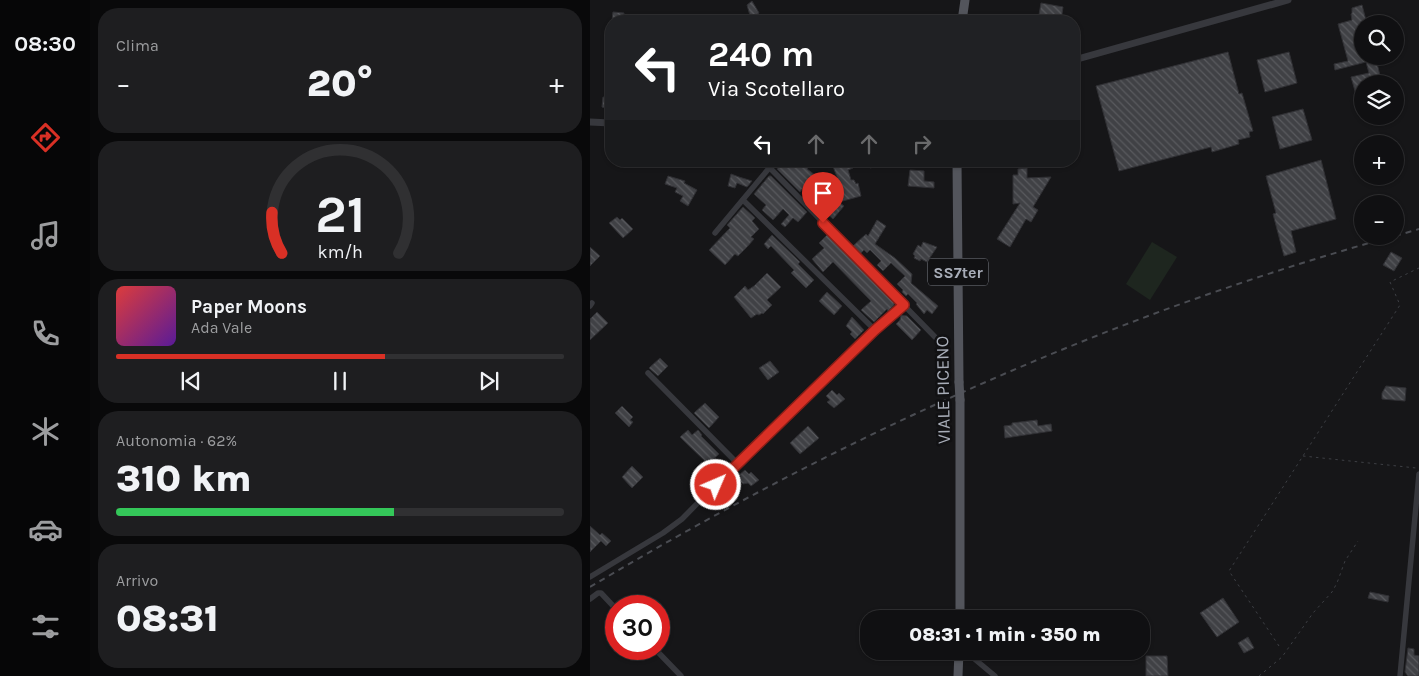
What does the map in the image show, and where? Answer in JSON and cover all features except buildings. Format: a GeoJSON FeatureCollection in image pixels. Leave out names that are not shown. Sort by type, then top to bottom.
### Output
{"type":"FeatureCollection","features":[{"type":"Feature","properties":{"kind":"main road"},"geometry":{"type":"LineString","coordinates":[[963,15],[965,0]]}},
{"type":"Feature","properties":{"kind":"main road","name":"VIALE PICENO"},"geometry":{"type":"LineString","coordinates":[[957,167],[960,610]]}},
{"type":"Feature","properties":{"kind":"main road"},"geometry":{"type":"LineString","coordinates":[[957,673],[958,660]]}},
{"type":"Feature","properties":{"kind":"street"},"geometry":{"type":"LineString","coordinates":[[1080,58],[1288,0]]}},
{"type":"Feature","properties":{"kind":"street"},"geometry":{"type":"LineString","coordinates":[[590,122],[605,123]]}},
{"type":"Feature","properties":{"kind":"street"},"geometry":{"type":"LineString","coordinates":[[715,233],[770,168],[935,337]]}},
{"type":"Feature","properties":{"kind":"street"},"geometry":{"type":"LineString","coordinates":[[743,200],[875,330]]}},
{"type":"Feature","properties":{"kind":"street"},"geometry":{"type":"LineString","coordinates":[[590,577],[663,533],[682,519],[737,463],[875,330],[904,305]]}},
{"type":"Feature","properties":{"kind":"street"},"geometry":{"type":"LineString","coordinates":[[648,373],[737,463]]}},
{"type":"Feature","properties":{"kind":"street"},"geometry":{"type":"LineString","coordinates":[[1400,676],[1419,474]]}},
{"type":"Feature","properties":{"kind":"street"},"geometry":{"type":"LineString","coordinates":[[590,598],[598,593],[601,593],[605,597]]}},
{"type":"Feature","properties":{"kind":"street"},"geometry":{"type":"LineString","coordinates":[[666,660],[681,676]]}},
{"type":"Feature","properties":{"kind":"street"},"geometry":{"type":"LineString","coordinates":[[975,660],[994,676]]}},
{"type":"Feature","properties":{"kind":"path"},"geometry":{"type":"LineString","coordinates":[[1279,646],[1229,571],[1400,305],[1390,282],[1419,268]]}},
{"type":"Feature","properties":{"kind":"path"},"geometry":{"type":"LineString","coordinates":[[1303,456],[1419,468]]}},
{"type":"Feature","properties":{"kind":"path"},"geometry":{"type":"LineString","coordinates":[[1259,676],[1282,657],[1313,613],[1332,592],[1345,561],[1358,541]]}},
{"type":"Feature","properties":{"kind":"shaded area"},"geometry":{"type":"Polygon","coordinates":[[[1152,242],[1177,257],[1150,300],[1126,284],[1152,242]]]}},
{"type":"Feature","properties":{"kind":"railway"},"geometry":{"type":"LineString","coordinates":[[1404,233],[1419,229]]}},
{"type":"Feature","properties":{"kind":"railway"},"geometry":{"type":"LineString","coordinates":[[590,587],[685,532],[782,480],[880,430],[980,384],[1081,342],[1184,303],[1364,245]]}},
{"type":"Feature","properties":{"kind":"route"},"geometry":{"type":"LineString","coordinates":[[716,485],[875,330],[904,305],[823,223]]}}]}
